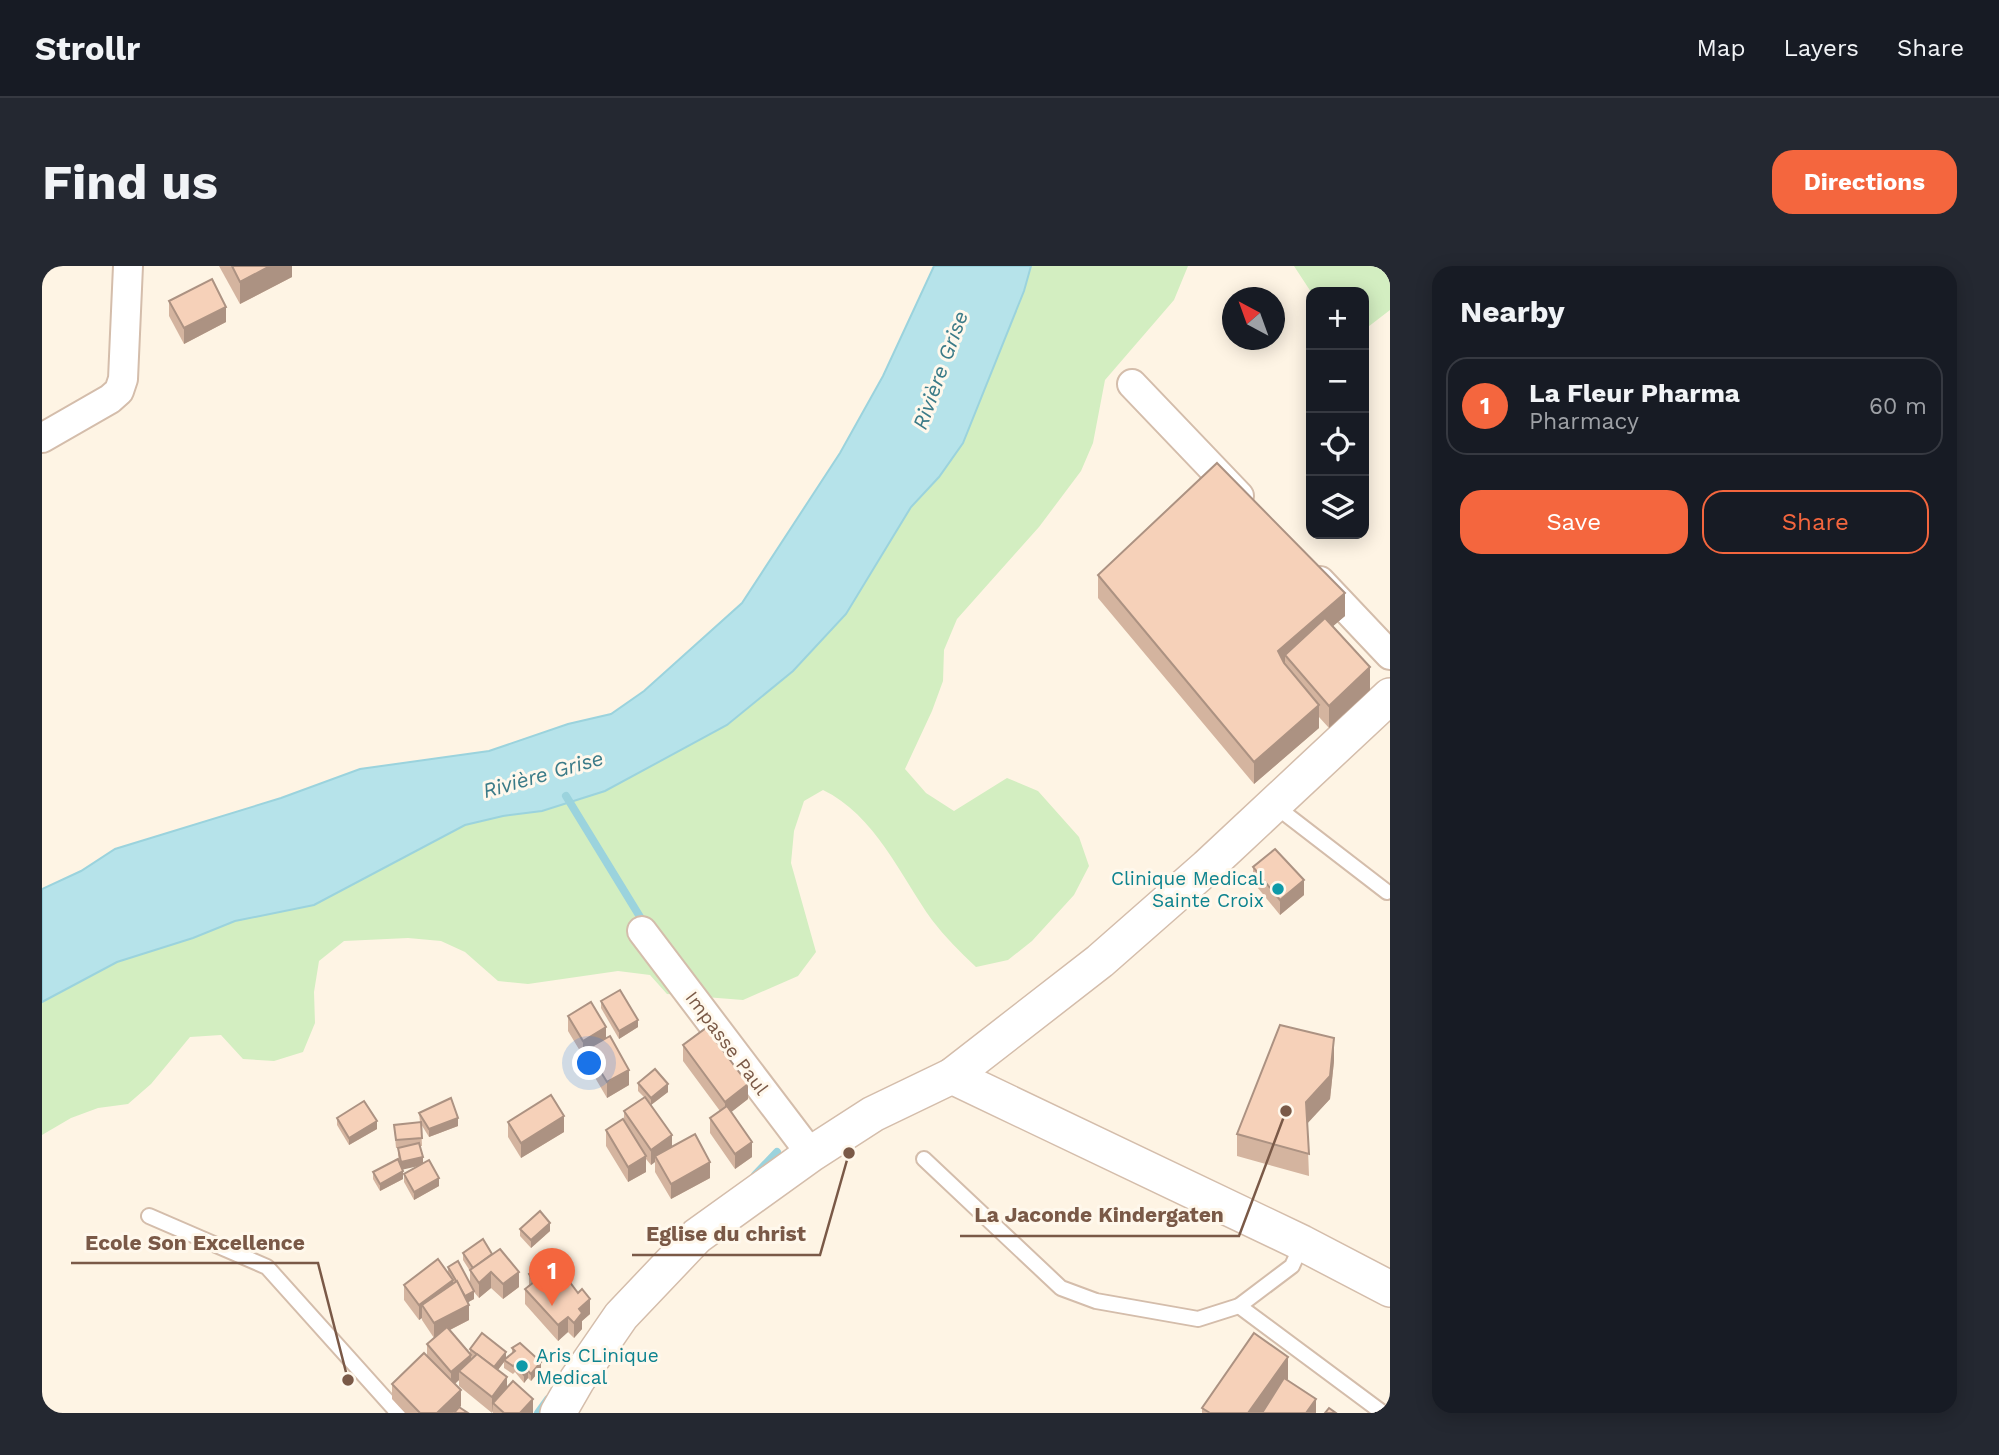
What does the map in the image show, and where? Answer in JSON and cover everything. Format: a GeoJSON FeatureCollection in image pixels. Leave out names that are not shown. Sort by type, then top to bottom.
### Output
{"type":"FeatureCollection","features":[{"type":"Feature","properties":{"kind":"street"},"geometry":{"type":"LineString","coordinates":[[42,438],[110,399],[119,391],[123,379],[128,266]]}},
{"type":"Feature","properties":{"kind":"street"},"geometry":{"type":"LineString","coordinates":[[1132,384],[1256,515]]}},
{"type":"Feature","properties":{"kind":"street"},"geometry":{"type":"LineString","coordinates":[[1304,565],[1390,655]]}},
{"type":"Feature","properties":{"kind":"street"},"geometry":{"type":"LineString","coordinates":[[558,1413],[621,1316],[697,1236],[811,1154],[873,1114],[952,1076],[1100,961],[1207,867],[1390,696]]}},
{"type":"Feature","properties":{"kind":"street","name":"Impasse Paul"},"geometry":{"type":"LineString","coordinates":[[642,931],[811,1154]]}},
{"type":"Feature","properties":{"kind":"street"},"geometry":{"type":"LineString","coordinates":[[952,1076],[1302,1243],[1390,1289]]}},
{"type":"Feature","properties":{"kind":"lane"},"geometry":{"type":"LineString","coordinates":[[1273,804],[1387,892]]}},
{"type":"Feature","properties":{"kind":"lane"},"geometry":{"type":"LineString","coordinates":[[924,1159],[1062,1288],[1096,1301],[1198,1319],[1238,1306],[1292,1266],[1302,1243]]}},
{"type":"Feature","properties":{"kind":"lane"},"geometry":{"type":"LineString","coordinates":[[149,1216],[267,1266],[398,1413]]}},
{"type":"Feature","properties":{"kind":"lane"},"geometry":{"type":"LineString","coordinates":[[1238,1306],[1383,1413]]}},
{"type":"Feature","properties":{"kind":"green space"},"geometry":{"type":"Polygon","coordinates":[[[1031,266],[1188,266],[1174,300],[1105,380],[1093,443],[1081,471],[1039,527],[957,619],[944,650],[943,681],[905,769],[926,793],[954,811],[1007,778],[1038,791],[1079,837],[1089,866],[1074,895],[1032,941],[1008,960],[976,967],[932,920],[872,830],[841,801],[823,790],[804,801],[794,831],[791,863],[816,952],[798,976],[743,1000],[667,994],[650,975],[618,971],[528,984],[498,981],[465,952],[441,941],[408,938],[344,941],[319,961],[314,992],[315,1023],[303,1052],[274,1061],[243,1059],[221,1035],[190,1037],[151,1084],[128,1104],[98,1108],[71,1118],[42,1135],[42,1002],[117,962],[193,938],[235,921],[314,905],[465,825],[503,816],[727,725],[793,671],[846,614],[911,507],[939,477],[963,443],[1024,291],[1031,266]]]}},
{"type":"Feature","properties":{"kind":"green space"},"geometry":{"type":"Polygon","coordinates":[[[1294,266],[1390,266],[1390,310],[1369,326],[1369,287],[1308,287],[1294,266]]]}},
{"type":"Feature","properties":{"kind":"water","name":"Rivière Grise"},"geometry":{"type":"Polygon","coordinates":[[[934,266],[1031,266],[1024,291],[963,443],[939,477],[911,507],[846,614],[793,671],[727,725],[605,791],[542,811],[465,825],[314,905],[235,921],[193,938],[117,962],[42,1002],[42,889],[81,871],[115,849],[281,798],[360,769],[489,751],[568,724],[611,714],[644,691],[742,603],[840,453],[883,376],[934,266]]]}},
{"type":"Feature","properties":{"kind":"building"},"geometry":{"type":"Polygon","coordinates":[[[232,266],[270,266],[240,282],[232,266]]]}},
{"type":"Feature","properties":{"kind":"building"},"geometry":{"type":"Polygon","coordinates":[[[212,279],[226,307],[184,328],[169,301],[212,279]]]}},
{"type":"Feature","properties":{"kind":"building"},"geometry":{"type":"Polygon","coordinates":[[[1217,463],[1345,593],[1278,651],[1284,663],[1319,705],[1254,762],[1098,575],[1217,463]]]}},
{"type":"Feature","properties":{"kind":"building"},"geometry":{"type":"Polygon","coordinates":[[[1325,618],[1370,667],[1329,706],[1285,655],[1325,618]]]}},
{"type":"Feature","properties":{"kind":"building"},"geometry":{"type":"Polygon","coordinates":[[[1275,849],[1304,880],[1280,900],[1253,867],[1275,849]]]}},
{"type":"Feature","properties":{"kind":"building"},"geometry":{"type":"Polygon","coordinates":[[[620,990],[638,1020],[619,1031],[601,1001],[620,990]]]}},
{"type":"Feature","properties":{"kind":"building"},"geometry":{"type":"Polygon","coordinates":[[[591,1002],[606,1027],[583,1041],[568,1016],[591,1002]]]}},
{"type":"Feature","properties":{"kind":"building"},"geometry":{"type":"Polygon","coordinates":[[[1280,1025],[1334,1038],[1330,1076],[1306,1102],[1309,1154],[1237,1134],[1280,1025]]]}},
{"type":"Feature","properties":{"kind":"building"},"geometry":{"type":"Polygon","coordinates":[[[706,1028],[748,1084],[725,1102],[683,1045],[706,1028]]]}},
{"type":"Feature","properties":{"kind":"building"},"geometry":{"type":"Polygon","coordinates":[[[610,1036],[629,1070],[607,1082],[587,1049],[610,1036]]]}},
{"type":"Feature","properties":{"kind":"building"},"geometry":{"type":"Polygon","coordinates":[[[655,1069],[668,1084],[651,1098],[638,1083],[655,1069]]]}},
{"type":"Feature","properties":{"kind":"building"},"geometry":{"type":"Polygon","coordinates":[[[551,1095],[564,1116],[521,1143],[508,1122],[551,1095]]]}},
{"type":"Feature","properties":{"kind":"building"},"geometry":{"type":"Polygon","coordinates":[[[645,1097],[672,1135],[651,1150],[624,1111],[645,1097]]]}},
{"type":"Feature","properties":{"kind":"building"},"geometry":{"type":"Polygon","coordinates":[[[451,1098],[458,1118],[429,1129],[419,1113],[451,1098]]]}},
{"type":"Feature","properties":{"kind":"building"},"geometry":{"type":"Polygon","coordinates":[[[364,1101],[377,1121],[349,1138],[337,1118],[364,1101]]]}},
{"type":"Feature","properties":{"kind":"building"},"geometry":{"type":"Polygon","coordinates":[[[727,1106],[752,1142],[735,1154],[710,1118],[727,1106]]]}},
{"type":"Feature","properties":{"kind":"building"},"geometry":{"type":"Polygon","coordinates":[[[623,1119],[646,1156],[628,1167],[606,1130],[623,1119]]]}},
{"type":"Feature","properties":{"kind":"building"},"geometry":{"type":"Polygon","coordinates":[[[421,1122],[422,1138],[396,1140],[394,1125],[421,1122]]]}},
{"type":"Feature","properties":{"kind":"building"},"geometry":{"type":"Polygon","coordinates":[[[695,1134],[710,1162],[671,1184],[655,1156],[695,1134]]]}},
{"type":"Feature","properties":{"kind":"building"},"geometry":{"type":"Polygon","coordinates":[[[419,1143],[423,1157],[401,1162],[398,1148],[419,1143]]]}},
{"type":"Feature","properties":{"kind":"building"},"geometry":{"type":"Polygon","coordinates":[[[398,1159],[403,1171],[380,1184],[373,1172],[398,1159]]]}},
{"type":"Feature","properties":{"kind":"building"},"geometry":{"type":"Polygon","coordinates":[[[429,1160],[439,1178],[414,1192],[404,1174],[429,1160]]]}},
{"type":"Feature","properties":{"kind":"building"},"geometry":{"type":"Polygon","coordinates":[[[540,1211],[550,1223],[531,1240],[520,1229],[540,1211]]]}},
{"type":"Feature","properties":{"kind":"building"},"geometry":{"type":"Polygon","coordinates":[[[483,1239],[492,1254],[473,1268],[463,1253],[483,1239]]]}},
{"type":"Feature","properties":{"kind":"building"},"geometry":{"type":"Polygon","coordinates":[[[500,1249],[519,1272],[503,1284],[491,1272],[479,1283],[470,1270],[500,1249]]]}},
{"type":"Feature","properties":{"kind":"building"},"geometry":{"type":"Polygon","coordinates":[[[551,1257],[578,1293],[582,1289],[590,1299],[579,1309],[582,1313],[574,1323],[568,1317],[558,1325],[525,1289],[534,1282],[529,1274],[551,1257]]]}},
{"type":"Feature","properties":{"kind":"building"},"geometry":{"type":"Polygon","coordinates":[[[438,1259],[453,1280],[419,1305],[404,1285],[438,1259]]]}},
{"type":"Feature","properties":{"kind":"building"},"geometry":{"type":"Polygon","coordinates":[[[458,1261],[474,1291],[465,1296],[448,1267],[458,1261]]]}},
{"type":"Feature","properties":{"kind":"building"},"geometry":{"type":"Polygon","coordinates":[[[457,1281],[469,1305],[434,1323],[422,1305],[457,1281]]]}},
{"type":"Feature","properties":{"kind":"building"},"geometry":{"type":"Polygon","coordinates":[[[447,1327],[471,1355],[451,1372],[427,1344],[447,1327]]]}},
{"type":"Feature","properties":{"kind":"building"},"geometry":{"type":"Polygon","coordinates":[[[482,1333],[506,1352],[494,1367],[470,1349],[482,1333]]]}},
{"type":"Feature","properties":{"kind":"building"},"geometry":{"type":"Polygon","coordinates":[[[1254,1333],[1288,1357],[1248,1413],[1210,1413],[1202,1408],[1254,1333]]]}},
{"type":"Feature","properties":{"kind":"building"},"geometry":{"type":"Polygon","coordinates":[[[520,1343],[541,1362],[531,1374],[528,1371],[524,1375],[515,1365],[504,1360],[515,1351],[512,1348],[520,1343]]]}},
{"type":"Feature","properties":{"kind":"building"},"geometry":{"type":"Polygon","coordinates":[[[424,1353],[461,1390],[437,1413],[420,1413],[392,1384],[424,1353]]]}},
{"type":"Feature","properties":{"kind":"building"},"geometry":{"type":"Polygon","coordinates":[[[477,1354],[507,1377],[492,1397],[459,1371],[477,1354]]]}},
{"type":"Feature","properties":{"kind":"building"},"geometry":{"type":"Polygon","coordinates":[[[1284,1378],[1316,1399],[1306,1413],[1262,1413],[1284,1378]]]}},
{"type":"Feature","properties":{"kind":"building"},"geometry":{"type":"Polygon","coordinates":[[[513,1381],[533,1399],[520,1413],[504,1413],[493,1403],[513,1381]]]}},
{"type":"Feature","properties":{"kind":"building"},"geometry":{"type":"Polygon","coordinates":[[[459,1407],[468,1413],[454,1413],[459,1407]]]}},
{"type":"Feature","properties":{"kind":"waterway"},"geometry":{"type":"LineString","coordinates":[[566,796],[645,925]]}},
{"type":"Feature","properties":{"kind":"waterway"},"geometry":{"type":"LineString","coordinates":[[755,1175],[777,1152]]}},
{"type":"Feature","properties":{"kind":"waterway"},"geometry":{"type":"LineString","coordinates":[[538,1413],[548,1399]]}},
{"type":"Feature","properties":{"kind":"place","name":"Clinique Medical Sainte Croix"},"geometry":{"type":"Point","coordinates":[1278,889]}},
{"type":"Feature","properties":{"kind":"place","name":"La Jaconde Kindergaten"},"geometry":{"type":"Point","coordinates":[1286,1111]}},
{"type":"Feature","properties":{"kind":"place","name":"Eglise du christ"},"geometry":{"type":"Point","coordinates":[849,1153]}},
{"type":"Feature","properties":{"kind":"place","name":"La Fleur Pharma"},"geometry":{"type":"Point","coordinates":[552,1306]}},
{"type":"Feature","properties":{"kind":"place","name":"Aris CLinique Medical"},"geometry":{"type":"Point","coordinates":[522,1366]}},
{"type":"Feature","properties":{"kind":"place","name":"Ecole Son Excellence"},"geometry":{"type":"Point","coordinates":[348,1380]}}]}
